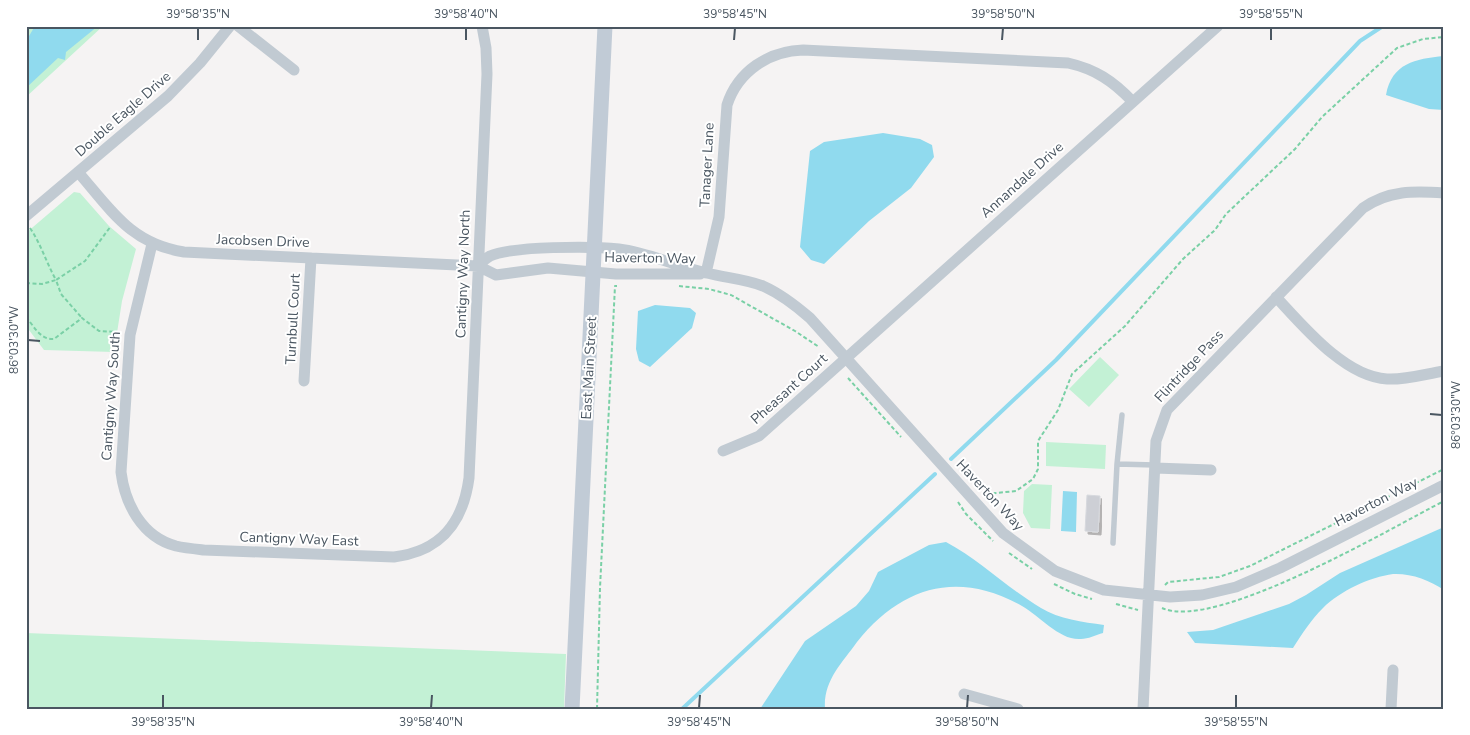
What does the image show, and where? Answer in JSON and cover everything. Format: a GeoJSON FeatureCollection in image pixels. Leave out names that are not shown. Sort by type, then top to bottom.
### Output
{"type":"FeatureCollection","features":[{"type":"Feature","properties":{"kind":"main road","name":"East Main Street"},"geometry":{"type":"LineString","coordinates":[[572,709],[604,26]]}},
{"type":"Feature","properties":{"kind":"street","name":"Double Eagle Drive"},"geometry":{"type":"LineString","coordinates":[[26,216],[175,90],[230,26]]}},
{"type":"Feature","properties":{"kind":"street"},"geometry":{"type":"LineString","coordinates":[[238,26],[294,70]]}},
{"type":"Feature","properties":{"kind":"street","name":"Cantigny Way North"},"geometry":{"type":"LineString","coordinates":[[457,520],[464,505],[469,478],[487,74],[486,48],[482,26]]}},
{"type":"Feature","properties":{"kind":"street","name":"Annandale Drive"},"geometry":{"type":"LineString","coordinates":[[846,358],[1218,26]]}},
{"type":"Feature","properties":{"kind":"street","name":"Tanager Lane"},"geometry":{"type":"LineString","coordinates":[[706,273],[720,208],[727,105],[734,89],[753,66],[777,54],[803,50],[1059,62],[1081,66],[1100,74],[1117,85],[1132,101]]}},
{"type":"Feature","properties":{"kind":"street","name":"Jacobsen Drive"},"geometry":{"type":"LineString","coordinates":[[78,172],[130,230],[152,244],[184,252],[478,266],[496,275],[548,268],[593,272]]}},
{"type":"Feature","properties":{"kind":"street","name":"Flintridge Pass"},"geometry":{"type":"LineString","coordinates":[[1143,709],[1155,466],[1158,432],[1167,410],[1369,204],[1384,197],[1403,192],[1444,193]]}},
{"type":"Feature","properties":{"kind":"street","name":"Cantigny Way South"},"geometry":{"type":"LineString","coordinates":[[138,519],[129,505],[120,472],[130,335],[152,244]]}},
{"type":"Feature","properties":{"kind":"street"},"geometry":{"type":"LineString","coordinates":[[478,266],[488,257],[497,254],[546,249],[594,249]]}},
{"type":"Feature","properties":{"kind":"street","name":"Haverton Way"},"geometry":{"type":"LineString","coordinates":[[594,249],[619,249],[659,258],[706,273],[748,281],[784,297],[810,318],[986,517],[1018,546],[1043,564],[1083,583],[1104,590],[1149,596],[1186,597],[1236,587],[1280,568],[1444,485]]}},
{"type":"Feature","properties":{"kind":"street","name":"Turnbull Court"},"geometry":{"type":"LineString","coordinates":[[304,382],[311,258]]}},
{"type":"Feature","properties":{"kind":"street","name":"Haverton Way"},"geometry":{"type":"LineString","coordinates":[[593,272],[668,275],[706,273]]}},
{"type":"Feature","properties":{"kind":"street"},"geometry":{"type":"LineString","coordinates":[[1276,297],[1340,360],[1359,372],[1387,379],[1444,371]]}},
{"type":"Feature","properties":{"kind":"street","name":"Pheasant Court"},"geometry":{"type":"LineString","coordinates":[[723,451],[759,436],[846,358]]}},
{"type":"Feature","properties":{"kind":"street"},"geometry":{"type":"LineString","coordinates":[[1155,466],[1211,470]]}},
{"type":"Feature","properties":{"kind":"street","name":"Cantigny Way East"},"geometry":{"type":"LineString","coordinates":[[138,519],[150,532],[176,546],[252,553],[383,557],[406,555],[428,547],[442,538],[457,520]]}},
{"type":"Feature","properties":{"kind":"street"},"geometry":{"type":"LineString","coordinates":[[1391,709],[1393,670]]}},
{"type":"Feature","properties":{"kind":"street"},"geometry":{"type":"LineString","coordinates":[[964,694],[1018,709]]}},
{"type":"Feature","properties":{"kind":"lane"},"geometry":{"type":"LineString","coordinates":[[1113,543],[1116,464],[1122,415]]}},
{"type":"Feature","properties":{"kind":"lane"},"geometry":{"type":"LineString","coordinates":[[1116,464],[1155,466]]}},
{"type":"Feature","properties":{"kind":"path"},"geometry":{"type":"LineString","coordinates":[[986,494],[1016,492],[1033,479],[1038,468],[1038,441],[1058,410],[1072,374],[1124,326],[1183,259],[1214,230],[1226,214],[1295,149],[1322,117],[1397,48],[1418,40],[1444,37]]}},
{"type":"Feature","properties":{"kind":"path"},"geometry":{"type":"LineString","coordinates":[[26,283],[42,284],[56,280],[85,261],[111,226]]}},
{"type":"Feature","properties":{"kind":"path"},"geometry":{"type":"LineString","coordinates":[[30,228],[39,240],[45,260],[61,294],[82,318],[99,331],[118,332]]}},
{"type":"Feature","properties":{"kind":"path"},"geometry":{"type":"LineString","coordinates":[[674,285],[709,289],[731,295],[795,330],[821,349]]}},
{"type":"Feature","properties":{"kind":"path"},"geometry":{"type":"LineString","coordinates":[[597,709],[600,588],[615,286],[622,286]]}},
{"type":"Feature","properties":{"kind":"path"},"geometry":{"type":"LineString","coordinates":[[26,317],[40,335],[49,339],[54,339],[82,318]]}},
{"type":"Feature","properties":{"kind":"path"},"geometry":{"type":"LineString","coordinates":[[1166,584],[1219,577],[1256,564],[1444,469]]}},
{"type":"Feature","properties":{"kind":"green space"},"geometry":{"type":"Polygon","coordinates":[[[26,26],[103,26],[26,97],[26,26]]]}},
{"type":"Feature","properties":{"kind":"green space"},"geometry":{"type":"Polygon","coordinates":[[[74,192],[80,193],[109,226],[136,249],[122,301],[114,352],[44,350],[26,326],[26,233],[74,192]]]}},
{"type":"Feature","properties":{"kind":"green space"},"geometry":{"type":"Polygon","coordinates":[[[1100,357],[1119,375],[1089,407],[1069,389],[1100,357]]]}},
{"type":"Feature","properties":{"kind":"green space"},"geometry":{"type":"Polygon","coordinates":[[[1046,442],[1106,445],[1105,469],[1046,466],[1046,442]]]}},
{"type":"Feature","properties":{"kind":"green space"},"geometry":{"type":"Polygon","coordinates":[[[1032,484],[1052,485],[1050,529],[1031,528],[1023,513],[1024,491],[1032,484]]]}},
{"type":"Feature","properties":{"kind":"green space"},"geometry":{"type":"Polygon","coordinates":[[[26,633],[566,654],[564,709],[26,709],[26,633]]]}},
{"type":"Feature","properties":{"kind":"water"},"geometry":{"type":"Polygon","coordinates":[[[35,26],[98,26],[66,52],[65,60],[58,58],[26,88],[26,41],[35,26]]]}},
{"type":"Feature","properties":{"kind":"water"},"geometry":{"type":"Polygon","coordinates":[[[1444,56],[1444,110],[1429,109],[1386,95],[1389,84],[1399,69],[1414,61],[1444,56]]]}},
{"type":"Feature","properties":{"kind":"water"},"geometry":{"type":"Polygon","coordinates":[[[883,133],[920,139],[932,145],[934,157],[911,188],[869,221],[824,264],[811,260],[800,247],[810,151],[824,142],[883,133]]]}},
{"type":"Feature","properties":{"kind":"water"},"geometry":{"type":"Polygon","coordinates":[[[655,305],[690,308],[696,313],[692,328],[650,367],[639,361],[636,349],[638,311],[655,305]]]}},
{"type":"Feature","properties":{"kind":"water"},"geometry":{"type":"Polygon","coordinates":[[[1063,491],[1077,492],[1076,532],[1061,531],[1063,491]]]}},
{"type":"Feature","properties":{"kind":"water"},"geometry":{"type":"Polygon","coordinates":[[[1444,527],[1444,590],[1426,580],[1406,575],[1393,574],[1365,582],[1338,596],[1323,608],[1293,648],[1195,643],[1187,632],[1213,630],[1289,604],[1340,573],[1444,527]]]}},
{"type":"Feature","properties":{"kind":"water"},"geometry":{"type":"Polygon","coordinates":[[[946,542],[1041,608],[1063,617],[1104,625],[1103,633],[1081,639],[1073,639],[1050,627],[1029,610],[998,595],[976,589],[954,587],[932,590],[912,597],[893,608],[874,623],[857,642],[830,681],[825,699],[825,709],[760,709],[805,641],[856,606],[869,591],[878,572],[929,545],[946,542]]]}},
{"type":"Feature","properties":{"kind":"building"},"geometry":{"type":"Polygon","coordinates":[[[1087,495],[1100,496],[1098,532],[1085,531],[1087,495]]]}},
{"type":"Feature","properties":{"kind":"waterway"},"geometry":{"type":"LineString","coordinates":[[951,459],[1056,360],[1360,41],[1383,26]]}},
{"type":"Feature","properties":{"kind":"waterway"},"geometry":{"type":"LineString","coordinates":[[682,709],[935,474]]}}]}
